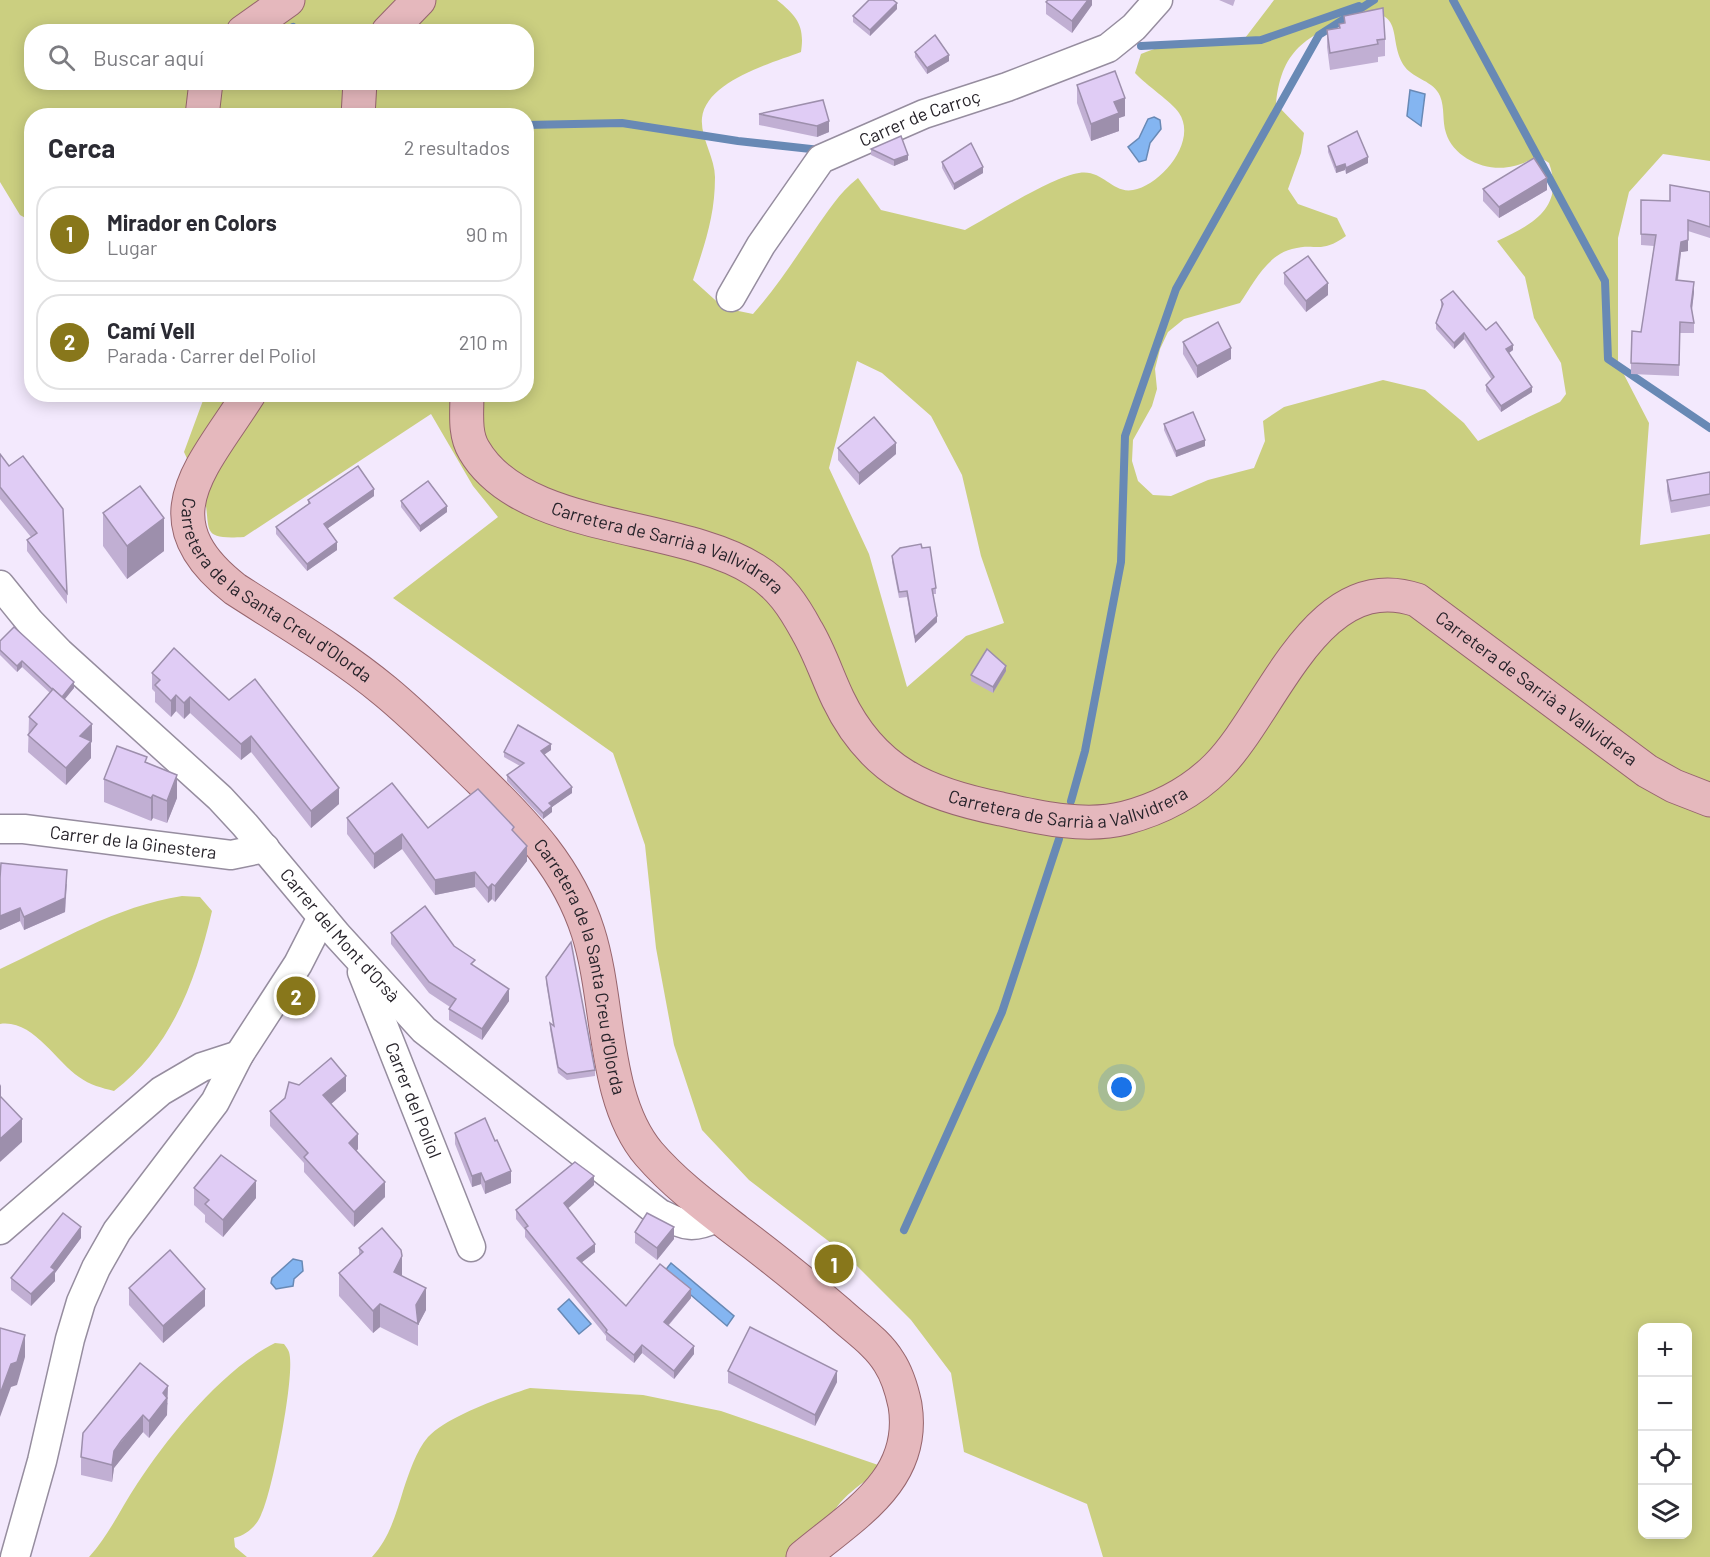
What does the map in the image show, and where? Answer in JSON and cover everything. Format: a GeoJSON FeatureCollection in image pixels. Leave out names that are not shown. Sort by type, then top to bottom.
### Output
{"type":"FeatureCollection","features":[{"type":"Feature","properties":{"kind":"main road"},"geometry":{"type":"LineString","coordinates":[[254,24],[288,0]]}},
{"type":"Feature","properties":{"kind":"main road"},"geometry":{"type":"LineString","coordinates":[[396,24],[419,0]]}},
{"type":"Feature","properties":{"kind":"main road"},"geometry":{"type":"LineString","coordinates":[[203,108],[205,90]]}},
{"type":"Feature","properties":{"kind":"main road"},"geometry":{"type":"LineString","coordinates":[[358,108],[360,90]]}},
{"type":"Feature","properties":{"kind":"main road","name":"Carretera de la Santa Creu d'Olorda"},"geometry":{"type":"LineString","coordinates":[[244,402],[198,471],[188,499],[187,526],[197,549],[215,573],[383,689],[426,726],[526,825],[550,855],[571,890],[587,929],[597,965],[619,1097],[630,1126],[647,1152],[675,1182],[803,1282],[872,1342],[889,1362],[903,1398],[905,1438],[900,1461],[871,1500],[803,1557]]}},
{"type":"Feature","properties":{"kind":"main road","name":"Carretera de Sarrià a Vallvidrera"},"geometry":{"type":"LineString","coordinates":[[467,402],[468,432],[472,448],[492,474],[509,488],[539,504],[707,549],[756,570],[773,583],[796,610],[822,657],[838,699],[870,750],[884,764],[940,793],[1013,812],[1081,822],[1107,822],[1164,805],[1218,767],[1300,651],[1329,618],[1343,606],[1359,599],[1386,593],[1417,600],[1647,771],[1674,786],[1710,800]]}},
{"type":"Feature","properties":{"kind":"street"},"geometry":{"type":"LineString","coordinates":[[1124,35],[1131,0]]}},
{"type":"Feature","properties":{"kind":"street","name":"Carrer de Carroç"},"geometry":{"type":"LineString","coordinates":[[731,297],[760,245],[821,159],[924,114],[1007,87],[1108,48],[1158,0]]}},
{"type":"Feature","properties":{"kind":"street","name":"Carrer del Mont d'Orsà"},"geometry":{"type":"LineString","coordinates":[[0,585],[30,622],[59,651],[220,798],[424,1030],[659,1214],[687,1227],[701,1225],[719,1217]]}},
{"type":"Feature","properties":{"kind":"street","name":"Carrer de la Ginestera"},"geometry":{"type":"LineString","coordinates":[[0,829],[24,829],[231,855],[265,848]]}},
{"type":"Feature","properties":{"kind":"street"},"geometry":{"type":"LineString","coordinates":[[15,1557],[42,1461],[70,1339],[81,1302],[96,1268],[117,1230],[215,1101],[239,1055],[298,964],[322,916]]}},
{"type":"Feature","properties":{"kind":"street","name":"Carrer del Poliol"},"geometry":{"type":"LineString","coordinates":[[356,955],[471,1247]]}},
{"type":"Feature","properties":{"kind":"street"},"geometry":{"type":"LineString","coordinates":[[0,1230],[161,1091],[202,1067],[239,1055]]}},
{"type":"Feature","properties":{"kind":"green space"},"geometry":{"type":"Polygon","coordinates":[[[0,0],[777,0],[790,11],[798,22],[802,35],[801,52],[758,68],[727,84],[706,105],[702,118],[703,133],[713,162],[715,191],[702,254],[693,280],[724,308],[753,314],[834,203],[858,178],[881,210],[965,230],[1053,181],[1067,176],[1087,173],[1126,190],[1133,190],[1155,180],[1174,160],[1184,136],[1184,124],[1176,109],[1135,73],[1141,54],[1166,46],[1242,42],[1274,0],[1710,0],[1710,161],[1663,154],[1629,192],[1618,238],[1618,363],[1649,423],[1640,545],[1710,534],[1710,1557],[1103,1557],[1087,1504],[964,1452],[951,1373],[911,1320],[844,1253],[749,1180],[702,1130],[674,1045],[656,948],[645,845],[613,753],[393,598],[498,517],[473,486],[431,414],[244,537],[213,534],[208,524],[203,490],[184,452],[202,402],[534,402],[534,108],[24,108],[24,217],[20,215],[0,182],[0,0]],[[1357,12],[1301,45],[1285,68],[1279,84],[1276,104],[1304,133],[1301,153],[1288,189],[1298,204],[1337,218],[1346,236],[1324,247],[1300,247],[1283,252],[1261,271],[1240,303],[1184,319],[1168,332],[1160,349],[1155,369],[1157,389],[1152,406],[1133,440],[1132,461],[1138,481],[1153,495],[1171,496],[1208,480],[1254,468],[1265,441],[1263,421],[1284,407],[1383,380],[1425,390],[1464,423],[1478,441],[1560,402],[1566,394],[1561,363],[1534,318],[1525,277],[1497,241],[1533,221],[1549,203],[1553,192],[1553,179],[1549,163],[1540,157],[1504,168],[1483,165],[1464,157],[1450,142],[1446,133],[1442,101],[1437,91],[1405,67],[1390,21],[1373,13],[1357,12]],[[857,361],[829,468],[869,554],[907,687],[966,636],[1004,623],[981,556],[962,475],[931,416],[882,373],[857,361]]]}},
{"type":"Feature","properties":{"kind":"green space"},"geometry":{"type":"Polygon","coordinates":[[[182,896],[200,897],[212,911],[198,962],[179,1010],[166,1033],[152,1054],[114,1091],[79,1077],[43,1043],[23,1028],[12,1024],[0,1024],[0,969],[111,916],[182,896]]]}},
{"type":"Feature","properties":{"kind":"green space"},"geometry":{"type":"Polygon","coordinates":[[[275,1343],[284,1344],[289,1352],[286,1407],[266,1503],[261,1515],[250,1530],[234,1538],[235,1547],[247,1557],[89,1557],[109,1531],[150,1465],[198,1405],[236,1369],[275,1343]]]}},
{"type":"Feature","properties":{"kind":"green space"},"geometry":{"type":"Polygon","coordinates":[[[530,1388],[643,1395],[721,1411],[884,1467],[852,1491],[837,1506],[826,1532],[826,1557],[372,1557],[395,1517],[413,1462],[428,1437],[437,1429],[462,1415],[530,1388]]]}},
{"type":"Feature","properties":{"kind":"water"},"geometry":{"type":"Polygon","coordinates":[[[1410,90],[1425,94],[1421,126],[1407,116],[1410,90]]]}},
{"type":"Feature","properties":{"kind":"water"},"geometry":{"type":"Polygon","coordinates":[[[1154,117],[1160,120],[1161,129],[1150,143],[1146,160],[1139,162],[1128,147],[1139,138],[1148,119],[1154,117]]]}},
{"type":"Feature","properties":{"kind":"water"},"geometry":{"type":"Polygon","coordinates":[[[293,1259],[302,1261],[303,1271],[294,1279],[293,1286],[276,1289],[271,1283],[272,1278],[293,1259]]]}},
{"type":"Feature","properties":{"kind":"water"},"geometry":{"type":"Polygon","coordinates":[[[671,1263],[734,1316],[727,1326],[664,1272],[671,1263]]]}},
{"type":"Feature","properties":{"kind":"water"},"geometry":{"type":"Polygon","coordinates":[[[569,1299],[591,1324],[579,1334],[558,1309],[569,1299]]]}},
{"type":"Feature","properties":{"kind":"building"},"geometry":{"type":"Polygon","coordinates":[[[869,0],[893,0],[897,3],[870,30],[853,16],[869,0]]]}},
{"type":"Feature","properties":{"kind":"building"},"geometry":{"type":"Polygon","coordinates":[[[1048,0],[1088,0],[1072,21],[1046,2],[1048,0]]]}},
{"type":"Feature","properties":{"kind":"building"},"geometry":{"type":"Polygon","coordinates":[[[1383,8],[1385,39],[1377,40],[1378,44],[1330,53],[1327,30],[1340,28],[1339,24],[1345,23],[1344,16],[1383,8]]]}},
{"type":"Feature","properties":{"kind":"building"},"geometry":{"type":"Polygon","coordinates":[[[935,35],[949,55],[927,68],[915,52],[935,35]]]}},
{"type":"Feature","properties":{"kind":"building"},"geometry":{"type":"Polygon","coordinates":[[[1115,71],[1125,98],[1114,102],[1119,113],[1091,124],[1077,85],[1115,71]]]}},
{"type":"Feature","properties":{"kind":"building"},"geometry":{"type":"Polygon","coordinates":[[[823,100],[829,121],[817,126],[759,114],[823,100]]]}},
{"type":"Feature","properties":{"kind":"building"},"geometry":{"type":"Polygon","coordinates":[[[1357,131],[1368,157],[1346,168],[1345,164],[1336,167],[1328,146],[1357,131]]]}},
{"type":"Feature","properties":{"kind":"building"},"geometry":{"type":"Polygon","coordinates":[[[901,136],[908,155],[894,160],[871,149],[901,136]]]}},
{"type":"Feature","properties":{"kind":"building"},"geometry":{"type":"Polygon","coordinates":[[[971,143],[983,167],[954,184],[942,162],[971,143]]]}},
{"type":"Feature","properties":{"kind":"building"},"geometry":{"type":"Polygon","coordinates":[[[1534,158],[1547,178],[1499,207],[1483,189],[1534,158]]]}},
{"type":"Feature","properties":{"kind":"building"},"geometry":{"type":"Polygon","coordinates":[[[1670,185],[1710,192],[1710,227],[1688,220],[1688,240],[1681,242],[1676,280],[1694,282],[1691,306],[1694,323],[1680,322],[1679,365],[1631,363],[1632,331],[1641,332],[1656,235],[1641,234],[1641,200],[1670,201],[1670,185]]]}},
{"type":"Feature","properties":{"kind":"building"},"geometry":{"type":"Polygon","coordinates":[[[1308,256],[1328,283],[1306,301],[1284,273],[1308,256]]]}},
{"type":"Feature","properties":{"kind":"building"},"geometry":{"type":"Polygon","coordinates":[[[1453,291],[1486,330],[1496,322],[1513,345],[1506,349],[1532,387],[1501,406],[1486,385],[1494,377],[1464,333],[1454,343],[1436,323],[1443,304],[1441,300],[1453,291]]]}},
{"type":"Feature","properties":{"kind":"building"},"geometry":{"type":"Polygon","coordinates":[[[1218,322],[1231,348],[1197,366],[1183,342],[1218,322]]]}},
{"type":"Feature","properties":{"kind":"building"},"geometry":{"type":"Polygon","coordinates":[[[1193,412],[1205,440],[1176,451],[1164,424],[1193,412]]]}},
{"type":"Feature","properties":{"kind":"building"},"geometry":{"type":"Polygon","coordinates":[[[874,417],[896,443],[859,473],[838,448],[874,417]]]}},
{"type":"Feature","properties":{"kind":"building"},"geometry":{"type":"Polygon","coordinates":[[[0,454],[9,466],[23,456],[63,509],[67,593],[27,540],[37,533],[0,487],[0,454]]]}},
{"type":"Feature","properties":{"kind":"building"},"geometry":{"type":"Polygon","coordinates":[[[358,466],[374,489],[324,524],[337,542],[307,564],[276,527],[310,503],[308,500],[358,466]]]}},
{"type":"Feature","properties":{"kind":"building"},"geometry":{"type":"Polygon","coordinates":[[[1710,472],[1710,494],[1671,501],[1667,480],[1710,472]]]}},
{"type":"Feature","properties":{"kind":"building"},"geometry":{"type":"Polygon","coordinates":[[[428,481],[447,506],[420,526],[401,501],[428,481]]]}},
{"type":"Feature","properties":{"kind":"building"},"geometry":{"type":"Polygon","coordinates":[[[140,486],[164,518],[127,546],[103,513],[140,486]]]}},
{"type":"Feature","properties":{"kind":"building"},"geometry":{"type":"Polygon","coordinates":[[[921,544],[922,548],[930,547],[936,588],[932,589],[937,616],[915,637],[907,591],[899,592],[892,556],[900,548],[921,544]]]}},
{"type":"Feature","properties":{"kind":"building"},"geometry":{"type":"Polygon","coordinates":[[[14,627],[74,682],[62,697],[22,661],[17,666],[0,650],[0,641],[14,627]]]}},
{"type":"Feature","properties":{"kind":"building"},"geometry":{"type":"Polygon","coordinates":[[[174,648],[229,700],[255,679],[339,788],[311,811],[251,736],[241,744],[190,697],[184,703],[176,695],[171,701],[155,685],[160,680],[152,673],[174,648]]]}},
{"type":"Feature","properties":{"kind":"building"},"geometry":{"type":"Polygon","coordinates":[[[987,649],[1006,666],[993,687],[971,675],[987,649]]]}},
{"type":"Feature","properties":{"kind":"building"},"geometry":{"type":"Polygon","coordinates":[[[53,689],[92,724],[80,736],[91,741],[66,768],[28,735],[37,724],[29,717],[53,689]]]}},
{"type":"Feature","properties":{"kind":"building"},"geometry":{"type":"Polygon","coordinates":[[[518,725],[551,744],[541,751],[572,787],[549,803],[552,806],[543,813],[507,775],[524,763],[504,752],[518,725]]]}},
{"type":"Feature","properties":{"kind":"building"},"geometry":{"type":"Polygon","coordinates":[[[117,746],[147,757],[145,762],[177,775],[167,801],[153,795],[151,798],[104,779],[117,746]]]}},
{"type":"Feature","properties":{"kind":"building"},"geometry":{"type":"Polygon","coordinates":[[[392,783],[428,828],[478,789],[514,827],[512,830],[527,846],[495,886],[492,884],[488,888],[475,872],[435,880],[402,834],[374,854],[347,818],[392,783]]]}},
{"type":"Feature","properties":{"kind":"building"},"geometry":{"type":"Polygon","coordinates":[[[1,863],[67,870],[65,898],[24,917],[20,908],[0,916],[1,863]]]}},
{"type":"Feature","properties":{"kind":"building"},"geometry":{"type":"Polygon","coordinates":[[[425,906],[454,946],[475,960],[471,964],[509,989],[482,1029],[449,1009],[456,999],[429,982],[391,933],[425,906]]]}},
{"type":"Feature","properties":{"kind":"building"},"geometry":{"type":"Polygon","coordinates":[[[571,942],[595,1070],[567,1074],[558,1067],[550,1023],[554,1026],[546,977],[571,942]]]}},
{"type":"Feature","properties":{"kind":"building"},"geometry":{"type":"Polygon","coordinates":[[[331,1058],[346,1076],[323,1095],[358,1134],[349,1143],[385,1182],[354,1212],[304,1157],[308,1153],[270,1111],[285,1098],[289,1082],[299,1085],[331,1058]]]}},
{"type":"Feature","properties":{"kind":"building"},"geometry":{"type":"Polygon","coordinates":[[[0,1096],[22,1119],[0,1139],[0,1096]]]}},
{"type":"Feature","properties":{"kind":"building"},"geometry":{"type":"Polygon","coordinates":[[[485,1118],[511,1171],[485,1182],[481,1173],[472,1176],[455,1133],[485,1118]]]}},
{"type":"Feature","properties":{"kind":"building"},"geometry":{"type":"Polygon","coordinates":[[[221,1155],[256,1181],[223,1220],[205,1204],[209,1200],[194,1188],[221,1155]]]}},
{"type":"Feature","properties":{"kind":"building"},"geometry":{"type":"Polygon","coordinates":[[[575,1162],[594,1176],[564,1203],[595,1244],[577,1258],[626,1306],[660,1264],[691,1289],[664,1322],[694,1346],[674,1371],[642,1345],[634,1355],[606,1332],[607,1330],[525,1228],[528,1226],[516,1210],[575,1162]]]}},
{"type":"Feature","properties":{"kind":"building"},"geometry":{"type":"Polygon","coordinates":[[[63,1213],[81,1227],[51,1267],[55,1270],[31,1294],[11,1278],[63,1213]]]}},
{"type":"Feature","properties":{"kind":"building"},"geometry":{"type":"Polygon","coordinates":[[[647,1213],[674,1227],[657,1248],[635,1232],[647,1213]]]}},
{"type":"Feature","properties":{"kind":"building"},"geometry":{"type":"Polygon","coordinates":[[[382,1228],[401,1250],[402,1256],[394,1272],[426,1288],[416,1305],[418,1324],[380,1304],[373,1311],[339,1273],[363,1252],[359,1248],[382,1228]]]}},
{"type":"Feature","properties":{"kind":"building"},"geometry":{"type":"Polygon","coordinates":[[[170,1250],[205,1289],[163,1326],[129,1288],[170,1250]]]}},
{"type":"Feature","properties":{"kind":"building"},"geometry":{"type":"Polygon","coordinates":[[[750,1327],[837,1371],[815,1415],[728,1371],[750,1327]]]}},
{"type":"Feature","properties":{"kind":"building"},"geometry":{"type":"Polygon","coordinates":[[[0,1328],[25,1335],[17,1362],[11,1364],[0,1394],[0,1328]]]}},
{"type":"Feature","properties":{"kind":"building"},"geometry":{"type":"Polygon","coordinates":[[[140,1363],[168,1386],[163,1393],[167,1398],[149,1421],[143,1415],[121,1441],[114,1451],[112,1465],[81,1457],[83,1433],[140,1363]]]}},
{"type":"Feature","properties":{"kind":"waterway"},"geometry":{"type":"LineString","coordinates":[[1071,801],[1085,751],[1121,562],[1125,436],[1176,289],[1319,35],[1374,0]]}},
{"type":"Feature","properties":{"kind":"waterway"},"geometry":{"type":"LineString","coordinates":[[1453,0],[1605,281],[1608,359],[1710,428]]}},
{"type":"Feature","properties":{"kind":"waterway"},"geometry":{"type":"LineString","coordinates":[[1141,46],[1261,40],[1359,6]]}},
{"type":"Feature","properties":{"kind":"waterway"},"geometry":{"type":"LineString","coordinates":[[534,125],[622,123],[738,141],[820,150]]}},
{"type":"Feature","properties":{"kind":"waterway"},"geometry":{"type":"LineString","coordinates":[[904,1230],[1002,1012],[1059,839]]}},
{"type":"Feature","properties":{"kind":"place","name":"Camí Vell"},"geometry":{"type":"Point","coordinates":[296,996]}},
{"type":"Feature","properties":{"kind":"place","name":"Mirador en Colors"},"geometry":{"type":"Point","coordinates":[834,1264]}}]}
